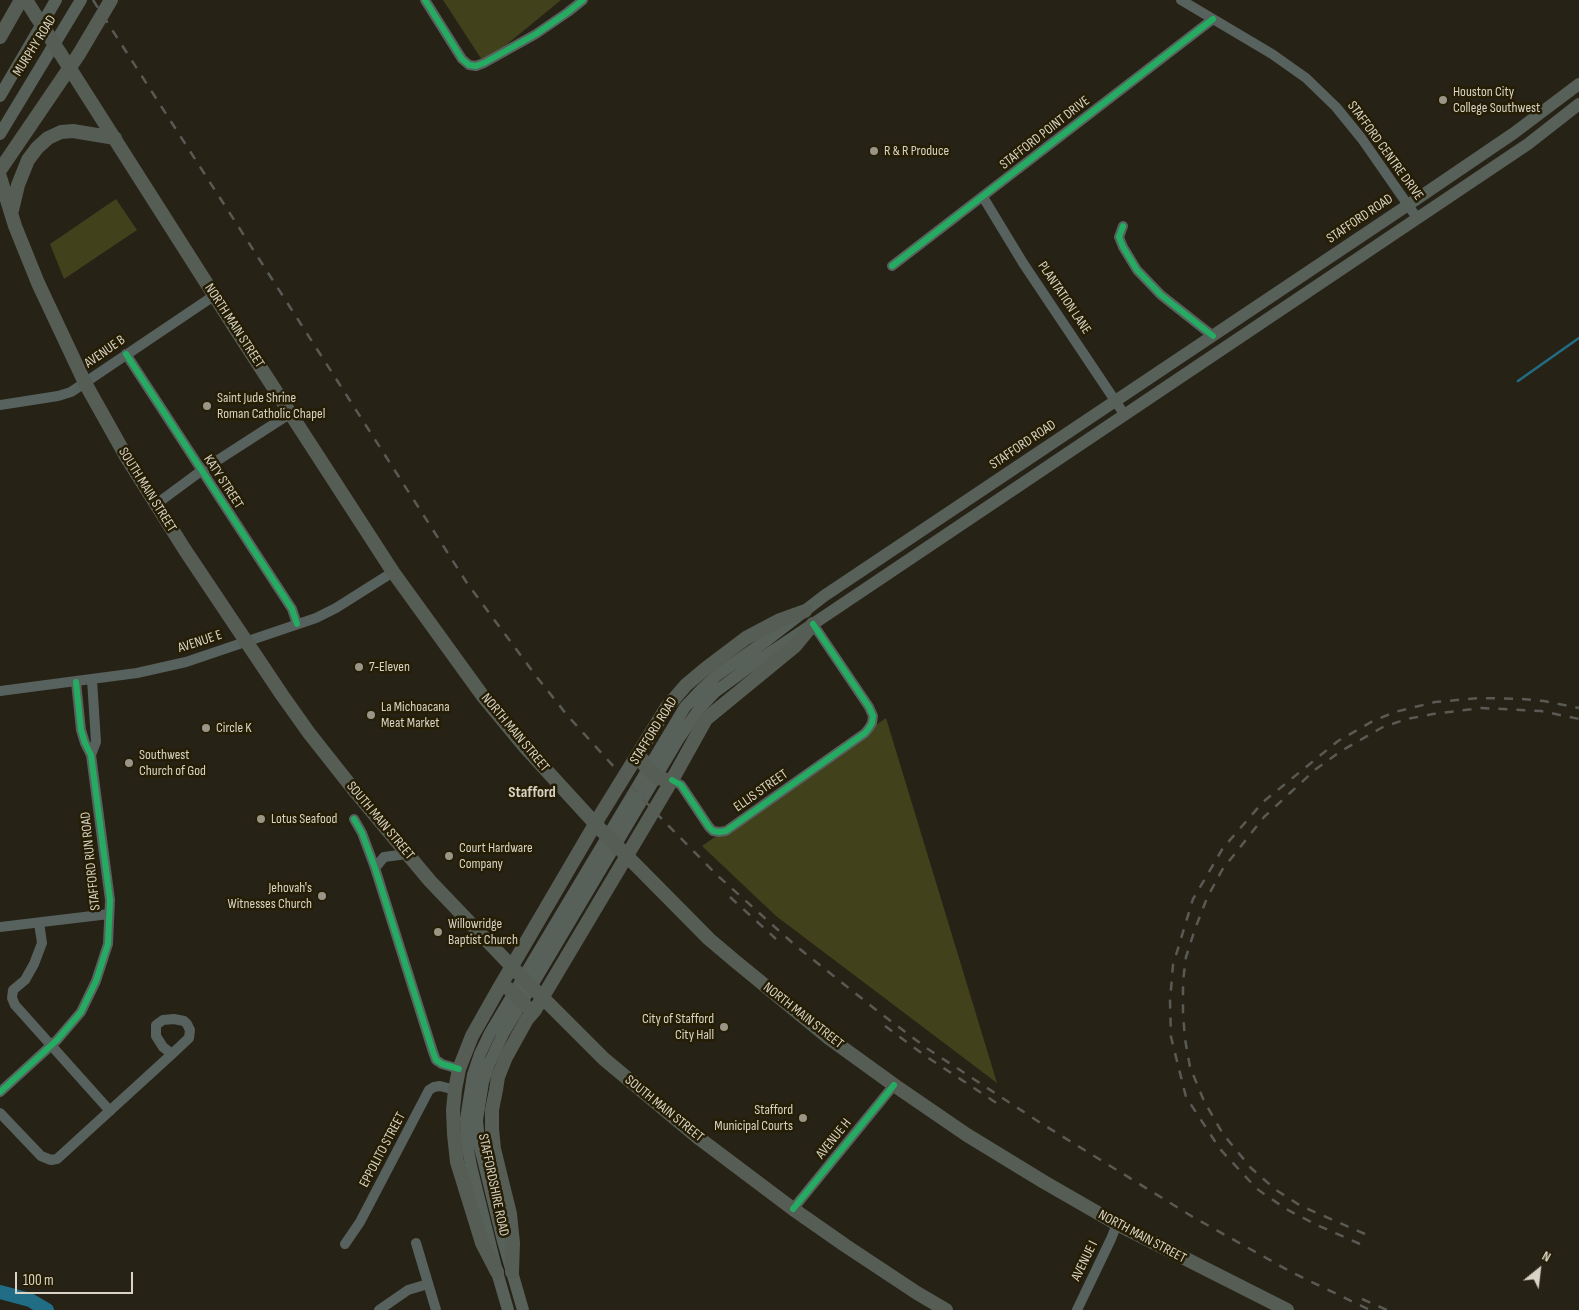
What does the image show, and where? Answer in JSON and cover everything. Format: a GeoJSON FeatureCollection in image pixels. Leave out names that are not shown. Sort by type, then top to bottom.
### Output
{"type":"FeatureCollection","features":[{"type":"Feature","properties":{"kind":"highway"},"geometry":{"type":"LineString","coordinates":[[0,36],[21,0]]}},
{"type":"Feature","properties":{"kind":"highway","name":"NORTH MAIN STREET"},"geometry":{"type":"LineString","coordinates":[[26,0],[393,572],[482,695],[525,747],[598,827],[709,939],[735,962],[830,1038],[894,1085],[967,1135],[1117,1224],[1287,1310]]}},
{"type":"Feature","properties":{"kind":"highway"},"geometry":{"type":"LineString","coordinates":[[0,170],[70,67],[111,0]]}},
{"type":"Feature","properties":{"kind":"highway"},"geometry":{"type":"LineString","coordinates":[[9,219],[25,166],[37,148],[48,138],[61,132],[73,131],[115,138]]}},
{"type":"Feature","properties":{"kind":"highway","name":"SOUTH MAIN STREET"},"geometry":{"type":"LineString","coordinates":[[0,177],[9,219],[65,343],[106,423],[155,505],[245,642],[309,733],[407,854],[457,910],[514,969],[604,1059],[654,1102],[700,1139],[793,1208],[865,1259],[946,1310]]}},
{"type":"Feature","properties":{"kind":"highway"},"geometry":{"type":"LineString","coordinates":[[497,1272],[482,1243],[457,1162],[453,1110],[455,1090],[459,1070],[472,1036],[503,989],[642,756],[667,707],[686,685],[746,638],[780,620],[804,611]]}},
{"type":"Feature","properties":{"kind":"highway"},"geometry":{"type":"LineString","coordinates":[[512,1272],[514,1243],[510,1214],[494,1149],[492,1129],[492,1110],[498,1077],[506,1057],[527,1013],[540,995],[623,852],[706,718],[795,646],[813,624]]}},
{"type":"Feature","properties":{"kind":"highway"},"geometry":{"type":"LineString","coordinates":[[642,756],[645,766],[657,778],[668,780]]}},
{"type":"Feature","properties":{"kind":"highway"},"geometry":{"type":"LineString","coordinates":[[503,989],[527,1013]]}},
{"type":"Feature","properties":{"kind":"main road","name":"MURPHY ROAD"},"geometry":{"type":"LineString","coordinates":[[0,96],[56,0]]}},
{"type":"Feature","properties":{"kind":"main road","name":"MURPHY ROAD"},"geometry":{"type":"LineString","coordinates":[[0,134],[81,0]]}},
{"type":"Feature","properties":{"kind":"main road","name":"STAFFORD ROAD"},"geometry":{"type":"LineString","coordinates":[[569,912],[685,707],[716,675],[863,569],[1408,205],[1514,133],[1579,84]]}},
{"type":"Feature","properties":{"kind":"main road","name":"STAFFORD ROAD"},"geometry":{"type":"LineString","coordinates":[[569,912],[679,738],[700,708],[731,679],[1528,144],[1579,104]]}},
{"type":"Feature","properties":{"kind":"main road","name":"STAFFORDSHIRE ROAD"},"geometry":{"type":"LineString","coordinates":[[508,1310],[471,1166],[467,1143],[466,1119],[468,1096],[472,1075],[490,1034],[569,912]]}},
{"type":"Feature","properties":{"kind":"main road","name":"STAFFORDSHIRE ROAD"},"geometry":{"type":"LineString","coordinates":[[523,1310],[484,1170],[479,1143],[479,1100],[483,1082],[495,1049],[569,912]]}},
{"type":"Feature","properties":{"kind":"street"},"geometry":{"type":"LineString","coordinates":[[427,3],[462,59],[469,65],[476,66],[536,34],[583,0]]}},
{"type":"Feature","properties":{"kind":"street","name":"STAFFORD CENTRE DRIVE"},"geometry":{"type":"LineString","coordinates":[[1181,0],[1272,54],[1306,78],[1362,139],[1417,218]]}},
{"type":"Feature","properties":{"kind":"street","name":"STAFFORD POINT DRIVE"},"geometry":{"type":"LineString","coordinates":[[892,266],[1213,19]]}},
{"type":"Feature","properties":{"kind":"street","name":"PLANTATION LANE"},"geometry":{"type":"LineString","coordinates":[[983,197],[1024,263],[1124,414]]}},
{"type":"Feature","properties":{"kind":"street"},"geometry":{"type":"LineString","coordinates":[[1123,226],[1119,237],[1137,270],[1160,295],[1213,336]]}},
{"type":"Feature","properties":{"kind":"street","name":"AVENUE B"},"geometry":{"type":"LineString","coordinates":[[0,405],[65,394],[85,383],[215,295]]}},
{"type":"Feature","properties":{"kind":"street","name":"KATY STREET"},"geometry":{"type":"LineString","coordinates":[[126,354],[292,609],[297,624]]}},
{"type":"Feature","properties":{"kind":"street"},"geometry":{"type":"LineString","coordinates":[[155,505],[201,471],[291,413]]}},
{"type":"Feature","properties":{"kind":"street","name":"AVENUE E"},"geometry":{"type":"LineString","coordinates":[[0,691],[92,680],[186,662],[316,618],[336,608],[393,572]]}},
{"type":"Feature","properties":{"kind":"street","name":"ELLIS STREET"},"geometry":{"type":"LineString","coordinates":[[668,780],[681,785],[713,831],[726,831],[865,733],[872,723],[873,716],[869,707],[813,624]]}},
{"type":"Feature","properties":{"kind":"street","name":"STAFFORD RUN ROAD"},"geometry":{"type":"LineString","coordinates":[[91,755],[96,742],[92,680]]}},
{"type":"Feature","properties":{"kind":"street","name":"STAFFORD RUN ROAD"},"geometry":{"type":"LineString","coordinates":[[0,1092],[52,1045],[80,1012],[96,981],[108,944],[110,900],[91,755],[81,730],[76,682]]}},
{"type":"Feature","properties":{"kind":"street"},"geometry":{"type":"LineString","coordinates":[[354,819],[362,833],[375,868],[436,1060],[459,1070]]}},
{"type":"Feature","properties":{"kind":"street"},"geometry":{"type":"LineString","coordinates":[[375,868],[384,857],[407,854]]}},
{"type":"Feature","properties":{"kind":"street"},"geometry":{"type":"LineString","coordinates":[[0,927],[109,914]]}},
{"type":"Feature","properties":{"kind":"street"},"geometry":{"type":"LineString","coordinates":[[39,923],[42,943],[25,980],[13,990],[12,998],[14,1005],[110,1111]]}},
{"type":"Feature","properties":{"kind":"street"},"geometry":{"type":"LineString","coordinates":[[0,1113],[41,1156],[51,1160],[58,1159],[172,1054]]}},
{"type":"Feature","properties":{"kind":"street","name":"AVENUE H"},"geometry":{"type":"LineString","coordinates":[[793,1208],[894,1085]]}},
{"type":"Feature","properties":{"kind":"street","name":"EPPOLITO STREET"},"geometry":{"type":"LineString","coordinates":[[345,1244],[360,1222],[429,1090],[440,1086],[455,1090]]}},
{"type":"Feature","properties":{"kind":"street","name":"AVENUE I"},"geometry":{"type":"LineString","coordinates":[[1077,1310],[1117,1224]]}},
{"type":"Feature","properties":{"kind":"street"},"geometry":{"type":"LineString","coordinates":[[416,1243],[436,1310]]}},
{"type":"Feature","properties":{"kind":"street"},"geometry":{"type":"LineString","coordinates":[[379,1310],[408,1290],[428,1284]]}},
{"type":"Feature","properties":{"kind":"shaded area"},"geometry":{"type":"Polygon","coordinates":[[[443,0],[561,0],[484,63],[443,0]]]}},
{"type":"Feature","properties":{"kind":"shaded area"},"geometry":{"type":"Polygon","coordinates":[[[116,199],[137,230],[64,279],[50,244],[116,199]]]}},
{"type":"Feature","properties":{"kind":"shaded area"},"geometry":{"type":"Polygon","coordinates":[[[886,718],[997,1083],[776,916],[702,846],[886,718]]]}},
{"type":"Feature","properties":{"kind":"waterway"},"geometry":{"type":"LineString","coordinates":[[1518,381],[1579,338]]}},
{"type":"Feature","properties":{"kind":"waterway"},"geometry":{"type":"LineString","coordinates":[[0,1292],[30,1300],[47,1310]]}},
{"type":"Feature","properties":{"kind":"railway"},"geometry":{"type":"LineString","coordinates":[[93,0],[467,583],[567,715],[654,811],[718,876],[796,946],[928,1049],[1039,1122],[1193,1217],[1293,1273],[1370,1310]]}},
{"type":"Feature","properties":{"kind":"railway"},"geometry":{"type":"LineString","coordinates":[[1360,1244],[1286,1209],[1257,1189],[1220,1149],[1186,1097],[1171,1037],[1170,1001],[1173,965],[1193,899],[1223,848],[1263,802],[1338,741],[1373,721],[1395,712],[1435,702],[1480,698],[1544,701],[1579,708]]}},
{"type":"Feature","properties":{"kind":"railway"},"geometry":{"type":"LineString","coordinates":[[1365,1234],[1301,1206],[1276,1190],[1251,1168],[1223,1134],[1204,1101],[1190,1067],[1185,1039],[1183,981],[1186,957],[1207,898],[1222,870],[1264,817],[1316,769],[1341,751],[1383,727],[1407,719],[1481,708],[1541,711],[1579,719]]}},
{"type":"Feature","properties":{"kind":"railway"},"geometry":{"type":"LineString","coordinates":[[730,897],[776,939]]}},
{"type":"Feature","properties":{"kind":"railway"},"geometry":{"type":"LineString","coordinates":[[885,1026],[924,1055],[1001,1106]]}},
{"type":"Feature","properties":{"kind":"railway"},"geometry":{"type":"LineString","coordinates":[[1362,1299],[1387,1310]]}},
{"type":"Feature","properties":{"kind":"cycle path"},"geometry":{"type":"LineString","coordinates":[[425,0],[462,59],[469,65],[476,66],[536,34],[583,0]]}},
{"type":"Feature","properties":{"kind":"cycle path"},"geometry":{"type":"LineString","coordinates":[[892,266],[1213,19]]}},
{"type":"Feature","properties":{"kind":"cycle path"},"geometry":{"type":"LineString","coordinates":[[1123,226],[1119,237],[1137,270],[1161,295],[1213,336]]}},
{"type":"Feature","properties":{"kind":"cycle path"},"geometry":{"type":"LineString","coordinates":[[126,354],[292,609],[297,624]]}},
{"type":"Feature","properties":{"kind":"cycle path"},"geometry":{"type":"LineString","coordinates":[[672,780],[681,785],[713,831],[726,831],[865,733],[872,723],[873,716],[869,707],[813,624]]}},
{"type":"Feature","properties":{"kind":"cycle path"},"geometry":{"type":"LineString","coordinates":[[0,1092],[57,1040],[81,1012],[96,981],[108,944],[110,900],[91,755],[81,730],[76,682]]}},
{"type":"Feature","properties":{"kind":"cycle path"},"geometry":{"type":"LineString","coordinates":[[354,819],[362,833],[375,868],[436,1060],[442,1064],[459,1069]]}},
{"type":"Feature","properties":{"kind":"cycle path"},"geometry":{"type":"LineString","coordinates":[[793,1209],[894,1085]]}},
{"type":"Feature","properties":{"kind":"place","name":"Houston City College Southwest"},"geometry":{"type":"Point","coordinates":[1443,100]}},
{"type":"Feature","properties":{"kind":"place","name":"R & R Produce"},"geometry":{"type":"Point","coordinates":[874,151]}},
{"type":"Feature","properties":{"kind":"place","name":"Saint Jude Shrine Roman Catholic Chapel"},"geometry":{"type":"Point","coordinates":[207,406]}},
{"type":"Feature","properties":{"kind":"place","name":"7-Eleven"},"geometry":{"type":"Point","coordinates":[359,667]}},
{"type":"Feature","properties":{"kind":"place","name":"La Michoacana Meat Market"},"geometry":{"type":"Point","coordinates":[371,715]}},
{"type":"Feature","properties":{"kind":"place","name":"Circle K"},"geometry":{"type":"Point","coordinates":[206,728]}},
{"type":"Feature","properties":{"kind":"place","name":"Southwest Church of God"},"geometry":{"type":"Point","coordinates":[129,763]}},
{"type":"Feature","properties":{"kind":"place","name":"Lotus Seafood"},"geometry":{"type":"Point","coordinates":[261,819]}},
{"type":"Feature","properties":{"kind":"place","name":"Court Hardware Company"},"geometry":{"type":"Point","coordinates":[449,856]}},
{"type":"Feature","properties":{"kind":"place","name":"Jehovah's Witnesses Church"},"geometry":{"type":"Point","coordinates":[322,896]}},
{"type":"Feature","properties":{"kind":"place","name":"Willowridge Baptist Church"},"geometry":{"type":"Point","coordinates":[438,932]}},
{"type":"Feature","properties":{"kind":"place","name":"City of Stafford City Hall"},"geometry":{"type":"Point","coordinates":[724,1027]}},
{"type":"Feature","properties":{"kind":"place","name":"Stafford Municipal Courts"},"geometry":{"type":"Point","coordinates":[803,1118]}},
{"type":"Feature","properties":{"kind":"district","name":"Stafford"},"geometry":{"type":"Point","coordinates":[532,793]}}]}
